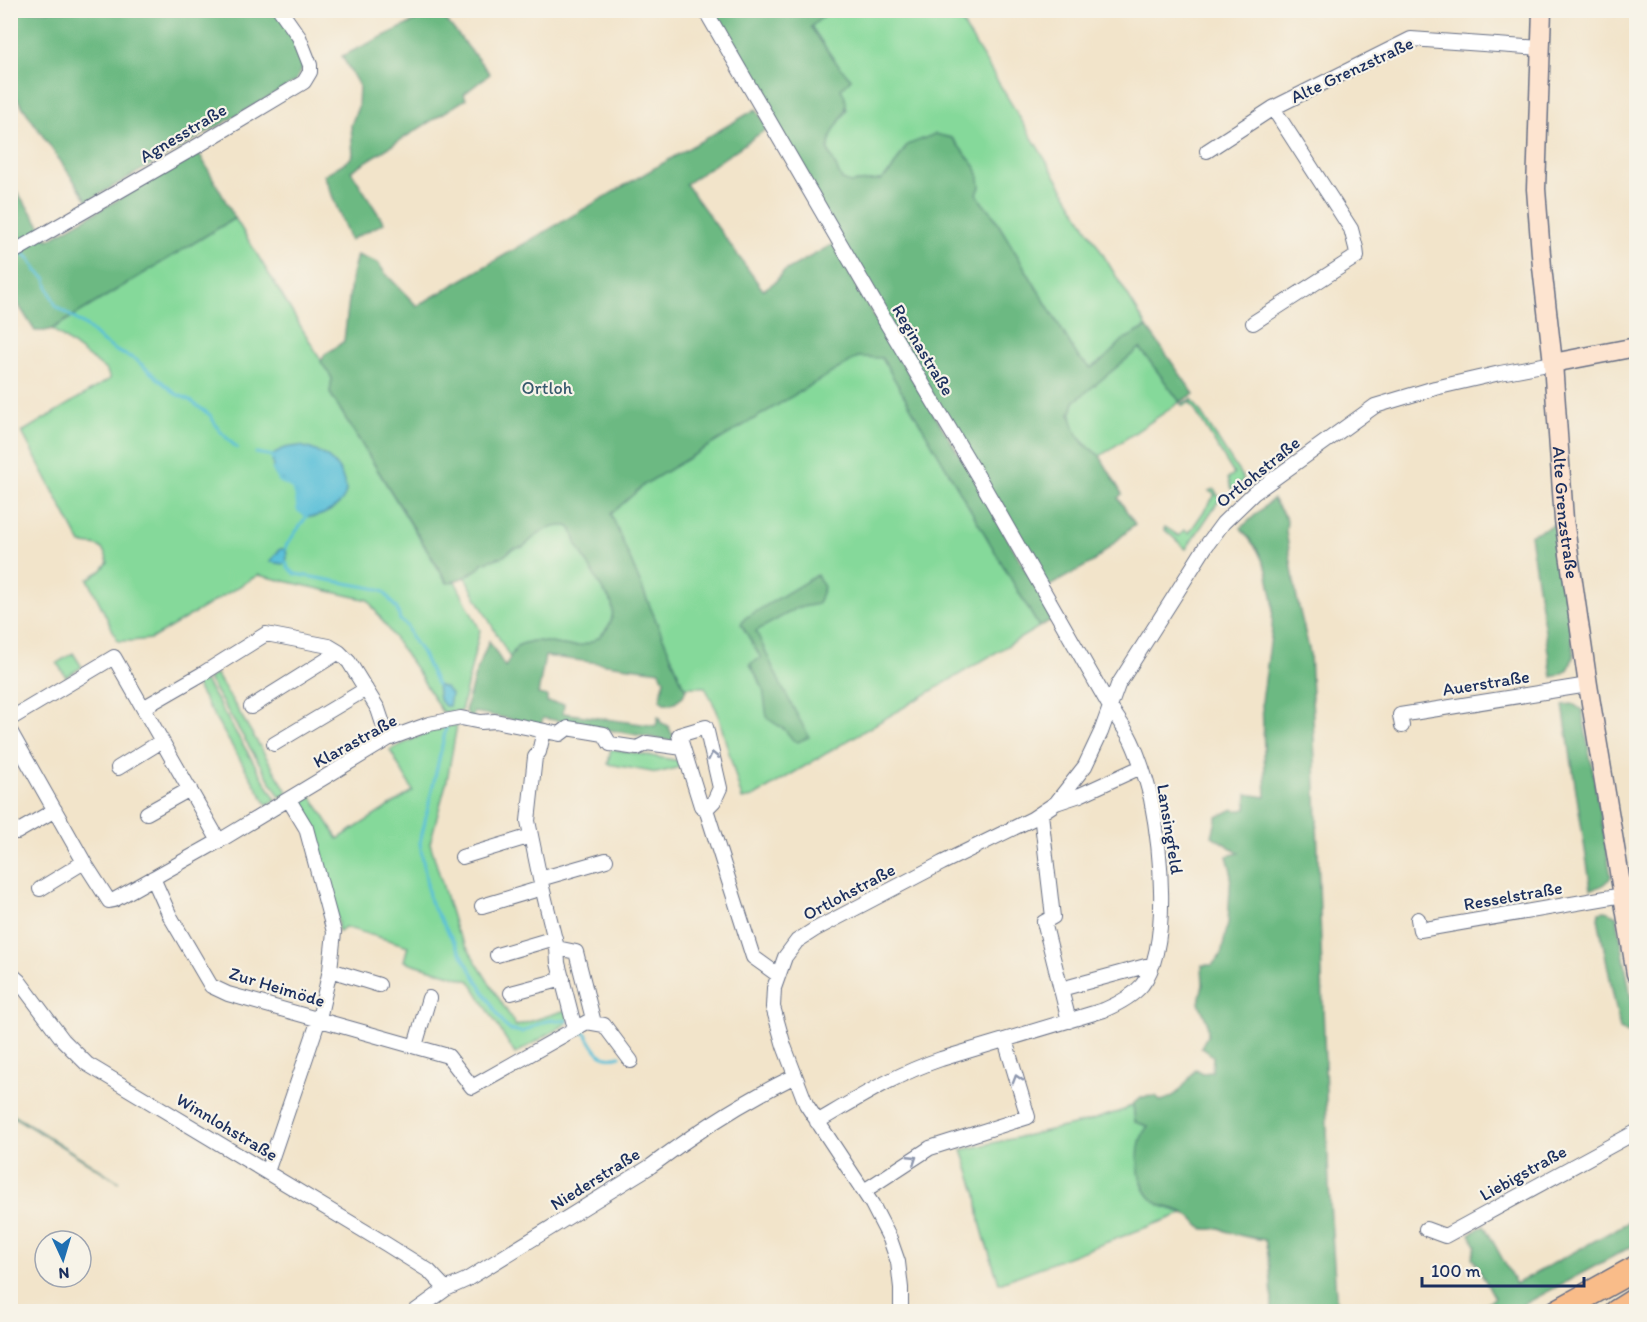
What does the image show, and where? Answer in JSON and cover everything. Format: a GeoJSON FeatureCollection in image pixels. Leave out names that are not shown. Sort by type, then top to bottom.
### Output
{"type":"FeatureCollection","features":[{"type":"Feature","properties":{"kind":"highway"},"geometry":{"type":"LineString","coordinates":[[1557,1311],[1636,1268]]}},
{"type":"Feature","properties":{"kind":"highway"},"geometry":{"type":"LineString","coordinates":[[1617,1311],[1636,1300]]}},
{"type":"Feature","properties":{"kind":"street","name":"Agnesstraße"},"geometry":{"type":"LineString","coordinates":[[10,254],[303,82],[310,72],[310,65],[299,37],[280,10]]}},
{"type":"Feature","properties":{"kind":"street","name":"Reginastraße"},"geometry":{"type":"LineString","coordinates":[[705,10],[1110,707]]}},
{"type":"Feature","properties":{"kind":"street","name":"Alte Grenzstraße"},"geometry":{"type":"LineString","coordinates":[[1542,10],[1536,189],[1553,363],[1564,520],[1588,685],[1636,974]]}},
{"type":"Feature","properties":{"kind":"street","name":"Alte Grenzstraße"},"geometry":{"type":"LineString","coordinates":[[1207,151],[1273,108],[1411,39],[1541,48]]}},
{"type":"Feature","properties":{"kind":"street","name":"Alte Grenzstraße"},"geometry":{"type":"LineString","coordinates":[[1253,323],[1357,256],[1352,229],[1273,108]]}},
{"type":"Feature","properties":{"kind":"street"},"geometry":{"type":"LineString","coordinates":[[1553,363],[1636,347]]}},
{"type":"Feature","properties":{"kind":"street","name":"Ortlohstraße"},"geometry":{"type":"LineString","coordinates":[[901,1311],[898,1262],[890,1239],[873,1204],[806,1104],[784,1046],[773,1007],[774,988],[785,957],[797,941],[814,930],[1041,814],[1056,803],[1085,766],[1118,685],[1127,669],[1206,546],[1224,523],[1254,494],[1375,406],[1435,388],[1553,363]]}},
{"type":"Feature","properties":{"kind":"street"},"geometry":{"type":"LineString","coordinates":[[143,708],[267,634],[329,646],[339,652],[349,662],[378,709],[388,739]]}},
{"type":"Feature","properties":{"kind":"street"},"geometry":{"type":"LineString","coordinates":[[251,707],[339,652]]}},
{"type":"Feature","properties":{"kind":"street"},"geometry":{"type":"LineString","coordinates":[[10,719],[114,657],[219,841]]}},
{"type":"Feature","properties":{"kind":"street","name":"Auerstraße"},"geometry":{"type":"LineString","coordinates":[[1402,726],[1400,715],[1588,685]]}},
{"type":"Feature","properties":{"kind":"street"},"geometry":{"type":"LineString","coordinates":[[274,744],[366,689]]}},
{"type":"Feature","properties":{"kind":"street","name":"Lansingfeld"},"geometry":{"type":"LineString","coordinates":[[817,1122],[879,1085],[914,1069],[1117,1005],[1142,984],[1153,964],[1162,912],[1151,798],[1129,737],[1110,707]]}},
{"type":"Feature","properties":{"kind":"street","name":"Klarastraße"},"geometry":{"type":"LineString","coordinates":[[10,731],[84,862],[109,901],[219,841],[388,739],[429,724],[461,718],[560,734],[568,728],[604,734],[610,744],[637,748],[647,743],[683,748]]}},
{"type":"Feature","properties":{"kind":"street"},"geometry":{"type":"LineString","coordinates":[[706,809],[714,801],[720,788],[706,728],[679,735],[701,806],[706,809],[753,957],[778,975]]}},
{"type":"Feature","properties":{"kind":"street"},"geometry":{"type":"LineString","coordinates":[[544,731],[539,752],[535,757],[528,821],[556,943],[558,963],[573,1021],[577,1028]]}},
{"type":"Feature","properties":{"kind":"street"},"geometry":{"type":"LineString","coordinates":[[118,768],[162,741]]}},
{"type":"Feature","properties":{"kind":"street","name":"Ortlohstraße"},"geometry":{"type":"LineString","coordinates":[[1056,803],[1080,795],[1141,767]]}},
{"type":"Feature","properties":{"kind":"street"},"geometry":{"type":"LineString","coordinates":[[147,813],[190,789]]}},
{"type":"Feature","properties":{"kind":"street"},"geometry":{"type":"LineString","coordinates":[[267,1172],[319,1019],[330,970],[334,932],[306,828],[289,800]]}},
{"type":"Feature","properties":{"kind":"street"},"geometry":{"type":"LineString","coordinates":[[17,832],[55,810]]}},
{"type":"Feature","properties":{"kind":"street"},"geometry":{"type":"LineString","coordinates":[[1041,814],[1053,917],[1044,922],[1069,1021]]}},
{"type":"Feature","properties":{"kind":"street"},"geometry":{"type":"LineString","coordinates":[[462,857],[531,836]]}},
{"type":"Feature","properties":{"kind":"street"},"geometry":{"type":"LineString","coordinates":[[482,906],[606,860]]}},
{"type":"Feature","properties":{"kind":"street"},"geometry":{"type":"LineString","coordinates":[[40,889],[84,862]]}},
{"type":"Feature","properties":{"kind":"street","name":"Zur Heimöde"},"geometry":{"type":"LineString","coordinates":[[153,878],[170,915],[211,986],[228,994],[448,1056],[472,1087],[587,1022],[594,1023]]}},
{"type":"Feature","properties":{"kind":"street","name":"Resselstraße"},"geometry":{"type":"LineString","coordinates":[[1418,919],[1420,930],[1623,895]]}},
{"type":"Feature","properties":{"kind":"street"},"geometry":{"type":"LineString","coordinates":[[497,955],[556,943],[576,952],[594,1023],[604,1025],[631,1061]]}},
{"type":"Feature","properties":{"kind":"street"},"geometry":{"type":"LineString","coordinates":[[1061,989],[1153,964]]}},
{"type":"Feature","properties":{"kind":"street"},"geometry":{"type":"LineString","coordinates":[[330,970],[379,985]]}},
{"type":"Feature","properties":{"kind":"street","name":"Winnlohstraße"},"geometry":{"type":"LineString","coordinates":[[10,973],[19,981],[63,1040],[87,1064],[422,1266],[446,1289]]}},
{"type":"Feature","properties":{"kind":"street"},"geometry":{"type":"LineString","coordinates":[[511,993],[562,979]]}},
{"type":"Feature","properties":{"kind":"street"},"geometry":{"type":"LineString","coordinates":[[415,1046],[429,998]]}},
{"type":"Feature","properties":{"kind":"street"},"geometry":{"type":"LineString","coordinates":[[864,1191],[930,1148],[1028,1118],[1005,1040]]}},
{"type":"Feature","properties":{"kind":"street","name":"Niederstraße"},"geometry":{"type":"LineString","coordinates":[[414,1311],[446,1289],[466,1280],[516,1250],[651,1166],[688,1139],[760,1094],[795,1076]]}},
{"type":"Feature","properties":{"kind":"street","name":"Liebigstraße"},"geometry":{"type":"LineString","coordinates":[[1426,1228],[1445,1236],[1636,1132]]}},
{"type":"Feature","properties":{"kind":"green space"},"geometry":{"type":"Polygon","coordinates":[[[10,11],[284,11],[308,57],[296,81],[88,201],[11,90],[10,11]]]}},
{"type":"Feature","properties":{"kind":"green space"},"geometry":{"type":"Polygon","coordinates":[[[436,11],[454,15],[446,20],[490,74],[464,94],[466,99],[351,171],[384,223],[350,240],[324,175],[349,160],[353,155],[351,125],[358,107],[359,86],[342,56],[436,11]]]}},
{"type":"Feature","properties":{"kind":"green space"},"geometry":{"type":"Polygon","coordinates":[[[707,11],[829,11],[811,27],[834,60],[851,79],[841,89],[846,101],[845,111],[834,130],[828,150],[842,180],[850,183],[881,180],[891,171],[907,145],[935,134],[952,138],[975,166],[980,187],[977,194],[990,210],[1078,357],[1091,368],[1123,340],[1147,327],[1194,394],[1180,402],[1140,348],[1074,402],[1070,415],[1077,435],[1084,444],[1100,456],[1122,494],[1118,498],[1135,524],[1093,562],[1044,589],[707,11]]]}},
{"type":"Feature","properties":{"kind":"green space"},"geometry":{"type":"Polygon","coordinates":[[[829,11],[955,11],[1147,327],[1123,340],[1104,359],[1090,368],[1078,357],[990,210],[983,204],[977,194],[980,187],[907,145],[891,171],[881,180],[850,183],[842,180],[828,150],[832,133],[847,110],[840,89],[851,79],[834,60],[811,26],[829,11]]]}},
{"type":"Feature","properties":{"kind":"green space","name":"Ortloh"},"geometry":{"type":"Polygon","coordinates":[[[756,109],[768,128],[686,184],[763,290],[775,282],[783,272],[833,244],[880,327],[975,480],[1053,619],[1039,627],[882,358],[858,357],[645,484],[611,514],[686,689],[683,696],[672,704],[664,703],[660,700],[664,680],[660,671],[545,656],[538,694],[547,696],[547,702],[564,704],[563,713],[656,726],[658,717],[660,722],[668,726],[676,742],[543,718],[541,725],[474,712],[472,719],[465,711],[475,675],[489,641],[505,667],[517,646],[528,642],[568,646],[583,645],[599,637],[607,629],[612,618],[612,604],[568,526],[553,526],[539,533],[523,547],[512,549],[504,556],[482,563],[479,568],[465,577],[448,583],[330,393],[332,378],[321,362],[325,354],[344,341],[352,274],[357,255],[378,263],[417,306],[756,109]]]}},
{"type":"Feature","properties":{"kind":"green space"},"geometry":{"type":"Polygon","coordinates":[[[199,153],[235,218],[52,329],[35,331],[11,293],[10,182],[48,240],[199,153]]]}},
{"type":"Feature","properties":{"kind":"green space"},"geometry":{"type":"Polygon","coordinates":[[[235,218],[332,378],[330,393],[447,583],[455,581],[480,630],[461,711],[442,712],[368,600],[258,575],[151,639],[118,641],[88,579],[101,571],[108,562],[106,556],[99,547],[81,544],[22,432],[110,379],[107,371],[52,329],[235,218]]]}},
{"type":"Feature","properties":{"kind":"green space"},"geometry":{"type":"Polygon","coordinates":[[[1140,348],[1180,402],[1100,456],[1076,434],[1071,420],[1074,402],[1140,348]]]}},
{"type":"Feature","properties":{"kind":"green space"},"geometry":{"type":"Polygon","coordinates":[[[857,357],[882,357],[1039,627],[753,797],[742,799],[717,711],[705,687],[684,687],[611,514],[645,484],[857,357]]]}},
{"type":"Feature","properties":{"kind":"green space"},"geometry":{"type":"Polygon","coordinates":[[[1192,399],[1244,480],[1232,490],[1228,478],[1234,474],[1190,402],[1183,406],[1181,404],[1192,399]]]}},
{"type":"Feature","properties":{"kind":"green space"},"geometry":{"type":"Polygon","coordinates":[[[1214,489],[1220,499],[1186,549],[1164,529],[1165,527],[1179,536],[1184,530],[1189,533],[1215,495],[1209,491],[1214,489]]]}},
{"type":"Feature","properties":{"kind":"green space"},"geometry":{"type":"Polygon","coordinates":[[[1273,499],[1287,520],[1286,531],[1297,599],[1310,653],[1329,1187],[1337,1311],[1272,1311],[1271,1276],[1265,1240],[1220,1228],[1201,1228],[1190,1216],[1162,1206],[1150,1197],[1141,1181],[1138,1161],[1140,1141],[1148,1126],[1135,1122],[1133,1104],[1141,1097],[1156,1096],[1160,1101],[1167,1099],[1181,1089],[1196,1069],[1203,1073],[1212,1072],[1213,1056],[1201,1047],[1208,1034],[1207,1022],[1199,1003],[1203,984],[1202,965],[1212,965],[1221,955],[1228,923],[1231,871],[1227,856],[1239,853],[1212,836],[1217,817],[1233,809],[1237,811],[1246,809],[1247,794],[1266,797],[1262,702],[1272,629],[1273,601],[1267,570],[1257,549],[1241,528],[1273,499]]]}},
{"type":"Feature","properties":{"kind":"green space"},"geometry":{"type":"Polygon","coordinates":[[[1555,524],[1574,653],[1568,670],[1552,677],[1530,535],[1555,524]]]}},
{"type":"Feature","properties":{"kind":"green space"},"geometry":{"type":"Polygon","coordinates":[[[553,526],[568,526],[572,530],[576,543],[611,601],[613,610],[611,621],[599,637],[583,645],[568,646],[535,641],[517,646],[510,658],[465,577],[479,568],[482,563],[504,556],[512,549],[523,547],[539,533],[553,526]]]}},
{"type":"Feature","properties":{"kind":"green space"},"geometry":{"type":"Polygon","coordinates":[[[817,575],[824,587],[818,604],[797,608],[756,631],[809,737],[798,742],[767,718],[763,688],[750,664],[761,658],[741,624],[745,618],[817,575]]]}},
{"type":"Feature","properties":{"kind":"green space"},"geometry":{"type":"Polygon","coordinates":[[[73,653],[82,667],[66,677],[57,663],[73,653]]]}},
{"type":"Feature","properties":{"kind":"green space"},"geometry":{"type":"Polygon","coordinates":[[[216,674],[288,793],[280,797],[208,679],[216,674]]]}},
{"type":"Feature","properties":{"kind":"green space"},"geometry":{"type":"Polygon","coordinates":[[[198,680],[200,683],[205,681],[276,800],[267,805],[194,682],[198,680]]]}},
{"type":"Feature","properties":{"kind":"green space"},"geometry":{"type":"Polygon","coordinates":[[[1573,704],[1582,710],[1611,876],[1603,885],[1591,889],[1563,705],[1573,704]]]}},
{"type":"Feature","properties":{"kind":"green space"},"geometry":{"type":"Polygon","coordinates":[[[457,725],[447,780],[430,843],[456,930],[516,1026],[566,1010],[568,1017],[566,1024],[515,1054],[470,981],[404,961],[408,946],[345,927],[338,932],[338,922],[325,869],[301,810],[303,801],[310,794],[338,839],[413,791],[390,750],[431,732],[457,725]]]}},
{"type":"Feature","properties":{"kind":"green space"},"geometry":{"type":"Polygon","coordinates":[[[611,749],[680,761],[681,767],[657,773],[608,764],[611,749]]]}},
{"type":"Feature","properties":{"kind":"green space"},"geometry":{"type":"Polygon","coordinates":[[[1606,911],[1617,916],[1636,1028],[1634,1032],[1627,1033],[1620,1029],[1598,918],[1599,912],[1606,911]]]}},
{"type":"Feature","properties":{"kind":"green space"},"geometry":{"type":"Polygon","coordinates":[[[1133,1104],[1135,1122],[1149,1126],[1140,1177],[1150,1197],[1164,1207],[1184,1213],[999,1283],[980,1222],[977,1195],[962,1150],[1086,1122],[1124,1110],[1133,1104]]]}},
{"type":"Feature","properties":{"kind":"green space"},"geometry":{"type":"Polygon","coordinates":[[[11,1112],[19,1118],[119,1182],[11,1115],[11,1112]]]}},
{"type":"Feature","properties":{"kind":"green space"},"geometry":{"type":"Polygon","coordinates":[[[1636,1218],[1636,1244],[1512,1311],[1471,1311],[1495,1298],[1472,1257],[1476,1246],[1470,1234],[1484,1225],[1516,1284],[1636,1218]]]}},
{"type":"Feature","properties":{"kind":"water"},"geometry":{"type":"Polygon","coordinates":[[[300,446],[322,454],[333,462],[342,474],[345,484],[345,496],[341,501],[318,516],[306,516],[298,510],[297,498],[292,486],[280,479],[274,472],[273,456],[276,453],[285,448],[300,446]]]}},
{"type":"Feature","properties":{"kind":"water"},"geometry":{"type":"Polygon","coordinates":[[[280,549],[286,549],[286,562],[283,564],[270,562],[280,549]]]}},
{"type":"Feature","properties":{"kind":"water"},"geometry":{"type":"Polygon","coordinates":[[[437,685],[446,688],[451,694],[449,706],[445,706],[439,699],[437,685]]]}},
{"type":"Feature","properties":{"kind":"waterway"},"geometry":{"type":"LineString","coordinates":[[10,234],[16,238],[18,243]]}},
{"type":"Feature","properties":{"kind":"waterway"},"geometry":{"type":"LineString","coordinates":[[23,253],[46,279],[56,306],[87,327],[103,342],[135,359],[176,394],[188,399],[210,415],[219,430],[237,448]]}},
{"type":"Feature","properties":{"kind":"waterway"},"geometry":{"type":"LineString","coordinates":[[256,453],[273,456],[272,459]]}},
{"type":"Feature","properties":{"kind":"waterway"},"geometry":{"type":"LineString","coordinates":[[273,469],[280,481],[293,489],[298,510],[307,516],[286,549]]}},
{"type":"Feature","properties":{"kind":"waterway"},"geometry":{"type":"LineString","coordinates":[[286,562],[288,568],[295,574],[384,592],[397,609],[400,620],[407,626],[437,685]]}},
{"type":"Feature","properties":{"kind":"waterway"},"geometry":{"type":"LineString","coordinates":[[446,728],[420,843],[430,902],[504,1025],[510,1030],[522,1032],[548,1021],[568,1021]]}},
{"type":"Feature","properties":{"kind":"waterway"},"geometry":{"type":"LineString","coordinates":[[581,1032],[586,1034],[602,1056],[620,1056]]}}]}
